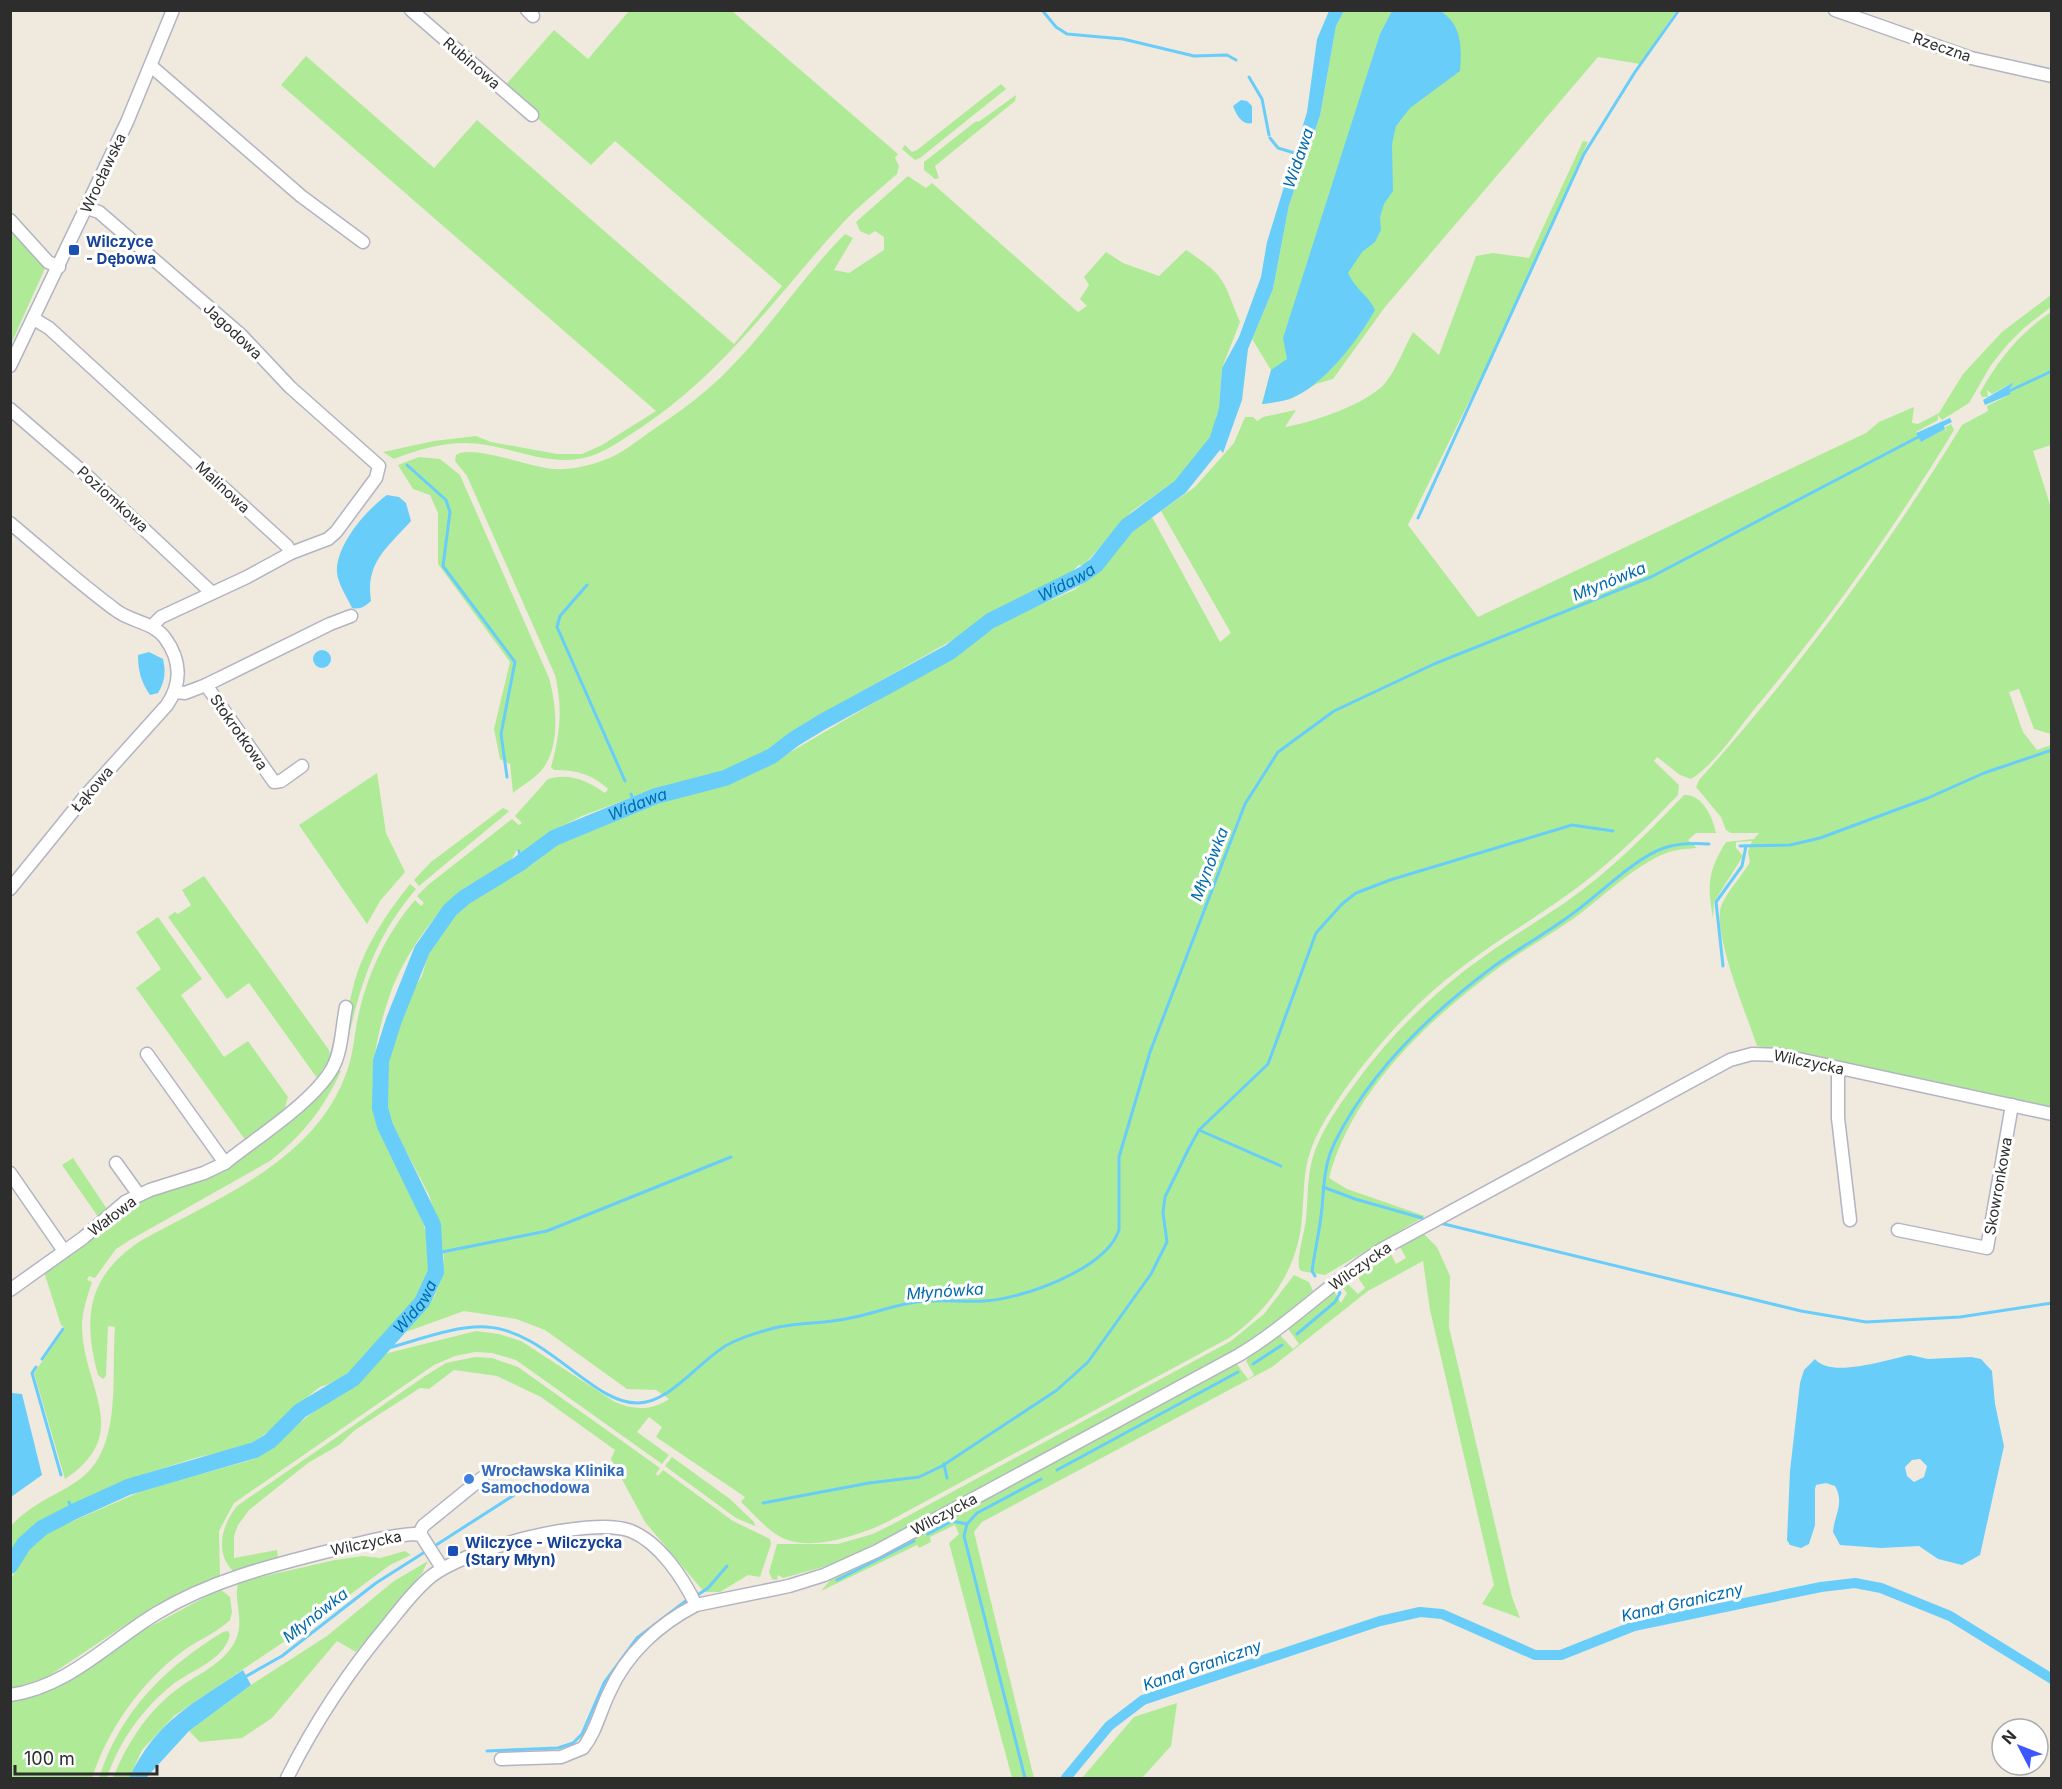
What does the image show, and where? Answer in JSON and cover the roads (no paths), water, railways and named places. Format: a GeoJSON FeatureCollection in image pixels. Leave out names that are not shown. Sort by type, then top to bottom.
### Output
{"type":"FeatureCollection","features":[{"type":"Feature","properties":{"kind":"street","name":"Wrocławska"},"geometry":{"type":"LineString","coordinates":[[10,366],[87,208],[151,66],[173,10]]}},
{"type":"Feature","properties":{"kind":"street","name":"Rubinowa"},"geometry":{"type":"LineString","coordinates":[[411,10],[532,115]]}},
{"type":"Feature","properties":{"kind":"street","name":"Rzeczna"},"geometry":{"type":"LineString","coordinates":[[1835,10],[1971,58],[2052,76]]}},
{"type":"Feature","properties":{"kind":"street"},"geometry":{"type":"LineString","coordinates":[[151,66],[301,196],[363,242]]}},
{"type":"Feature","properties":{"kind":"street","name":"Jagodowa"},"geometry":{"type":"LineString","coordinates":[[87,208],[99,212],[241,335],[290,387],[379,466],[376,478],[336,532],[328,539],[291,553]]}},
{"type":"Feature","properties":{"kind":"street"},"geometry":{"type":"LineString","coordinates":[[10,220],[48,262],[59,267]]}},
{"type":"Feature","properties":{"kind":"street","name":"Malinowa"},"geometry":{"type":"LineString","coordinates":[[34,319],[49,328],[287,546],[291,553]]}},
{"type":"Feature","properties":{"kind":"street","name":"Poziomkowa"},"geometry":{"type":"LineString","coordinates":[[10,409],[83,472],[212,593]]}},
{"type":"Feature","properties":{"kind":"street"},"geometry":{"type":"LineString","coordinates":[[10,523],[120,613],[152,626],[166,638],[177,662],[179,675],[175,692],[185,693],[206,685],[345,618]]}},
{"type":"Feature","properties":{"kind":"street"},"geometry":{"type":"LineString","coordinates":[[152,626],[161,618],[291,553]]}},
{"type":"Feature","properties":{"kind":"street","name":"Stokrotkowa"},"geometry":{"type":"LineString","coordinates":[[206,685],[274,782],[281,781],[302,766]]}},
{"type":"Feature","properties":{"kind":"street","name":"Łąkowa"},"geometry":{"type":"LineString","coordinates":[[10,889],[75,807],[167,705],[175,692]]}},
{"type":"Feature","properties":{"kind":"street","name":"Wałowa"},"geometry":{"type":"LineString","coordinates":[[10,1290],[64,1251],[125,1202],[225,1163],[312,1094],[333,1066],[346,1007]]}},
{"type":"Feature","properties":{"kind":"street","name":"Wilczycka"},"geometry":{"type":"LineString","coordinates":[[501,1759],[561,1757],[584,1748],[609,1692],[629,1659],[654,1633],[696,1605],[808,1580],[887,1545],[1239,1355],[1280,1328],[1336,1280],[1378,1252],[1709,1070],[1740,1057],[1764,1053],[2052,1114]]}},
{"type":"Feature","properties":{"kind":"street"},"geometry":{"type":"LineString","coordinates":[[147,1054],[225,1163]]}},
{"type":"Feature","properties":{"kind":"street"},"geometry":{"type":"LineString","coordinates":[[1838,1068],[1838,1118],[1850,1220]]}},
{"type":"Feature","properties":{"kind":"street","name":"Skowronkowa"},"geometry":{"type":"LineString","coordinates":[[1898,1230],[1987,1248],[2012,1106]]}},
{"type":"Feature","properties":{"kind":"street"},"geometry":{"type":"LineString","coordinates":[[116,1163],[139,1195]]}},
{"type":"Feature","properties":{"kind":"street"},"geometry":{"type":"LineString","coordinates":[[10,1173],[64,1251]]}},
{"type":"Feature","properties":{"kind":"street"},"geometry":{"type":"LineString","coordinates":[[422,1537],[423,1526],[482,1478]]}},
{"type":"Feature","properties":{"kind":"street"},"geometry":{"type":"LineString","coordinates":[[287,1779],[335,1692],[439,1562],[565,1529],[612,1527],[630,1530],[657,1548],[696,1605]]}},
{"type":"Feature","properties":{"kind":"street","name":"Wilczycka"},"geometry":{"type":"LineString","coordinates":[[10,1695],[37,1689],[56,1681],[76,1670],[155,1614],[228,1579],[268,1566],[363,1542],[422,1537],[439,1562]]}},
{"type":"Feature","properties":{"kind":"water"},"geometry":{"type":"Polygon","coordinates":[[[1329,11],[1344,11],[1336,26],[1320,116],[1289,205],[1273,289],[1248,349],[1242,400],[1223,453],[1211,439],[1219,407],[1222,368],[1239,337],[1261,277],[1267,242],[1307,112],[1317,39],[1329,11]]]}},
{"type":"Feature","properties":{"kind":"water"},"geometry":{"type":"Polygon","coordinates":[[[1392,11],[1440,11],[1453,22],[1457,29],[1461,53],[1460,71],[1410,108],[1396,126],[1392,144],[1393,191],[1384,204],[1380,217],[1381,230],[1375,242],[1362,252],[1348,273],[1375,310],[1349,348],[1314,385],[1289,399],[1262,404],[1271,370],[1287,359],[1283,338],[1380,34],[1392,11]]]}},
{"type":"Feature","properties":{"kind":"water"},"geometry":{"type":"Polygon","coordinates":[[[1241,100],[1247,101],[1252,106],[1252,123],[1242,121],[1233,106],[1241,100]]]}},
{"type":"Feature","properties":{"kind":"water"},"geometry":{"type":"Polygon","coordinates":[[[2014,382],[2009,390],[2011,394],[1985,405],[1983,400],[2014,382]]]}},
{"type":"Feature","properties":{"kind":"water"},"geometry":{"type":"Polygon","coordinates":[[[1950,418],[1952,422],[1944,426],[1945,429],[1921,442],[1916,433],[1950,418]]]}},
{"type":"Feature","properties":{"kind":"water"},"geometry":{"type":"Polygon","coordinates":[[[387,495],[399,497],[406,503],[411,521],[387,547],[375,565],[371,576],[371,601],[360,608],[352,608],[337,573],[341,552],[346,540],[361,519],[387,495]]]}},
{"type":"Feature","properties":{"kind":"water"},"geometry":{"type":"Polygon","coordinates":[[[322,650],[328,653],[331,659],[328,665],[322,668],[316,665],[313,659],[316,653],[322,650]]]}},
{"type":"Feature","properties":{"kind":"water"},"geometry":{"type":"Polygon","coordinates":[[[149,652],[163,659],[165,672],[158,693],[150,695],[141,676],[138,655],[149,652]]]}},
{"type":"Feature","properties":{"kind":"water"},"geometry":{"type":"Polygon","coordinates":[[[1910,1355],[1928,1359],[1971,1357],[1981,1359],[1992,1371],[1995,1404],[2004,1446],[1980,1555],[1962,1565],[1938,1559],[1919,1546],[1881,1548],[1840,1545],[1833,1532],[1839,1504],[1838,1492],[1835,1486],[1826,1483],[1816,1485],[1815,1525],[1809,1544],[1801,1548],[1790,1545],[1787,1540],[1790,1471],[1800,1383],[1804,1370],[1815,1359],[1823,1365],[1846,1368],[1910,1355]],[[1920,1459],[1912,1460],[1905,1467],[1907,1476],[1914,1482],[1924,1477],[1927,1466],[1920,1459]]]}},
{"type":"Feature","properties":{"kind":"water"},"geometry":{"type":"Polygon","coordinates":[[[12,1393],[22,1394],[42,1475],[11,1497],[12,1393]]]}},
{"type":"Feature","properties":{"kind":"water"},"geometry":{"type":"Polygon","coordinates":[[[243,1670],[251,1685],[189,1731],[146,1778],[129,1778],[151,1742],[177,1715],[243,1670]]]}},
{"type":"Feature","properties":{"kind":"waterway"},"geometry":{"type":"LineString","coordinates":[[1042,10],[1056,27],[1067,34],[1123,39],[1194,56],[1227,55],[1236,60]]}},
{"type":"Feature","properties":{"kind":"waterway"},"geometry":{"type":"LineString","coordinates":[[1418,518],[1584,154],[1635,72],[1679,10]]}},
{"type":"Feature","properties":{"kind":"waterway"},"geometry":{"type":"LineString","coordinates":[[1249,77],[1262,99],[1269,135]]}},
{"type":"Feature","properties":{"kind":"waterway"},"geometry":{"type":"LineString","coordinates":[[1270,138],[1278,148],[1298,154]]}},
{"type":"Feature","properties":{"kind":"waterway","name":"Młynówka"},"geometry":{"type":"LineString","coordinates":[[2007,392],[2052,371]]}},
{"type":"Feature","properties":{"kind":"waterway","name":"Widawa"},"geometry":{"type":"LineString","coordinates":[[10,1566],[24,1544],[42,1528],[73,1512],[128,1487],[255,1450],[270,1441],[300,1411],[353,1379],[422,1302],[436,1272],[433,1225],[385,1126],[380,1108],[381,1061],[394,1020],[422,950],[450,910],[465,897],[519,864],[554,838],[656,796],[725,778],[772,756],[822,722],[950,652],[990,621],[1082,575],[1096,565],[1127,526],[1180,487],[1217,441],[1223,422]]}},
{"type":"Feature","properties":{"kind":"waterway","name":"Młynówka"},"geometry":{"type":"LineString","coordinates":[[381,1350],[434,1335],[474,1327],[509,1331],[549,1353],[603,1392],[621,1400],[638,1403],[661,1396],[673,1389],[716,1352],[762,1331],[783,1326],[841,1320],[916,1302],[1000,1299],[1040,1288],[1081,1269],[1111,1244],[1119,1230],[1119,1157],[1150,1052],[1245,804],[1278,752],[1334,711],[1434,664],[1651,577],[1920,436]]}},
{"type":"Feature","properties":{"kind":"waterway"},"geometry":{"type":"LineString","coordinates":[[407,465],[446,500],[450,512],[443,566],[515,662],[501,734],[507,777]]}},
{"type":"Feature","properties":{"kind":"waterway"},"geometry":{"type":"LineString","coordinates":[[587,585],[560,616],[557,627],[625,781]]}},
{"type":"Feature","properties":{"kind":"waterway"},"geometry":{"type":"LineString","coordinates":[[1740,846],[1790,845],[1820,838],[1928,798],[1984,773],[2052,750]]}},
{"type":"Feature","properties":{"kind":"waterway"},"geometry":{"type":"LineString","coordinates":[[631,794],[635,805]]}},
{"type":"Feature","properties":{"kind":"waterway"},"geometry":{"type":"LineString","coordinates":[[763,1503],[869,1483],[919,1477],[942,1466],[1057,1390],[1088,1362],[1151,1274],[1167,1242],[1163,1213],[1165,1197],[1189,1148],[1199,1130],[1268,1064],[1316,933],[1342,904],[1356,893],[1390,880],[1572,825],[1613,831]]}},
{"type":"Feature","properties":{"kind":"waterway"},"geometry":{"type":"LineString","coordinates":[[1315,1276],[1312,1271],[1325,1175],[1331,1150],[1365,1092],[1402,1047],[1422,1026],[1466,988],[1579,909],[1640,860],[1669,846],[1709,844]]}},
{"type":"Feature","properties":{"kind":"waterway"},"geometry":{"type":"LineString","coordinates":[[1723,966],[1716,902],[1742,866],[1746,846]]}},
{"type":"Feature","properties":{"kind":"waterway"},"geometry":{"type":"LineString","coordinates":[[519,851],[521,862]]}},
{"type":"Feature","properties":{"kind":"waterway"},"geometry":{"type":"LineString","coordinates":[[1199,1130],[1281,1166]]}},
{"type":"Feature","properties":{"kind":"waterway"},"geometry":{"type":"LineString","coordinates":[[437,1253],[547,1231],[731,1157]]}},
{"type":"Feature","properties":{"kind":"waterway"},"geometry":{"type":"LineString","coordinates":[[1323,1187],[1355,1199],[1422,1218]]}},
{"type":"Feature","properties":{"kind":"waterway"},"geometry":{"type":"LineString","coordinates":[[1440,1223],[1801,1311],[1866,1322],[1960,1317],[2052,1303]]}},
{"type":"Feature","properties":{"kind":"waterway"},"geometry":{"type":"LineString","coordinates":[[1297,1334],[1335,1302],[1340,1293],[1338,1290]]}},
{"type":"Feature","properties":{"kind":"waterway"},"geometry":{"type":"LineString","coordinates":[[42,1359],[63,1329]]}},
{"type":"Feature","properties":{"kind":"waterway"},"geometry":{"type":"LineString","coordinates":[[1253,1364],[1282,1345]]}},
{"type":"Feature","properties":{"kind":"waterway"},"geometry":{"type":"LineString","coordinates":[[36,1367],[32,1373],[61,1475]]}},
{"type":"Feature","properties":{"kind":"waterway"},"geometry":{"type":"LineString","coordinates":[[1057,1470],[1238,1372]]}},
{"type":"Feature","properties":{"kind":"waterway"},"geometry":{"type":"LineString","coordinates":[[944,1464],[947,1478]]}},
{"type":"Feature","properties":{"kind":"waterway"},"geometry":{"type":"LineString","coordinates":[[1025,1778],[964,1536],[967,1524],[977,1513],[1041,1479]]}},
{"type":"Feature","properties":{"kind":"waterway","name":"Młynówka"},"geometry":{"type":"LineString","coordinates":[[433,1547],[525,1488]]}},
{"type":"Feature","properties":{"kind":"waterway"},"geometry":{"type":"LineString","coordinates":[[69,1502],[73,1512]]}},
{"type":"Feature","properties":{"kind":"waterway"},"geometry":{"type":"LineString","coordinates":[[928,1534],[952,1521],[967,1524]]}},
{"type":"Feature","properties":{"kind":"waterway"},"geometry":{"type":"LineString","coordinates":[[837,1580],[914,1541]]}},
{"type":"Feature","properties":{"kind":"waterway","name":"Młynówka"},"geometry":{"type":"LineString","coordinates":[[243,1678],[282,1656],[376,1583],[428,1550]]}},
{"type":"Feature","properties":{"kind":"waterway"},"geometry":{"type":"LineString","coordinates":[[699,1594],[708,1588],[727,1566]]}},
{"type":"Feature","properties":{"kind":"waterway","name":"Kanał Graniczny"},"geometry":{"type":"LineString","coordinates":[[1066,1778],[1109,1726],[1143,1700],[1380,1621],[1420,1612],[1442,1614],[1535,1655],[1561,1655],[1634,1626],[1821,1587],[1855,1583],[1881,1588],[1950,1616],[2052,1679]]}},
{"type":"Feature","properties":{"kind":"waterway"},"geometry":{"type":"LineString","coordinates":[[487,1751],[558,1748],[573,1743],[582,1734],[604,1683],[637,1638],[687,1600]]}},
{"type":"Feature","properties":{"kind":"place","name":"Wilczyce - Dębowa"},"geometry":{"type":"Point","coordinates":[74,250]}},
{"type":"Feature","properties":{"kind":"place","name":"Wrocławska Klinika Samochodowa"},"geometry":{"type":"Point","coordinates":[469,1479]}},
{"type":"Feature","properties":{"kind":"place","name":"Wilczyce - Wilczycka (Stary Młyn)"},"geometry":{"type":"Point","coordinates":[453,1551]}}]}
